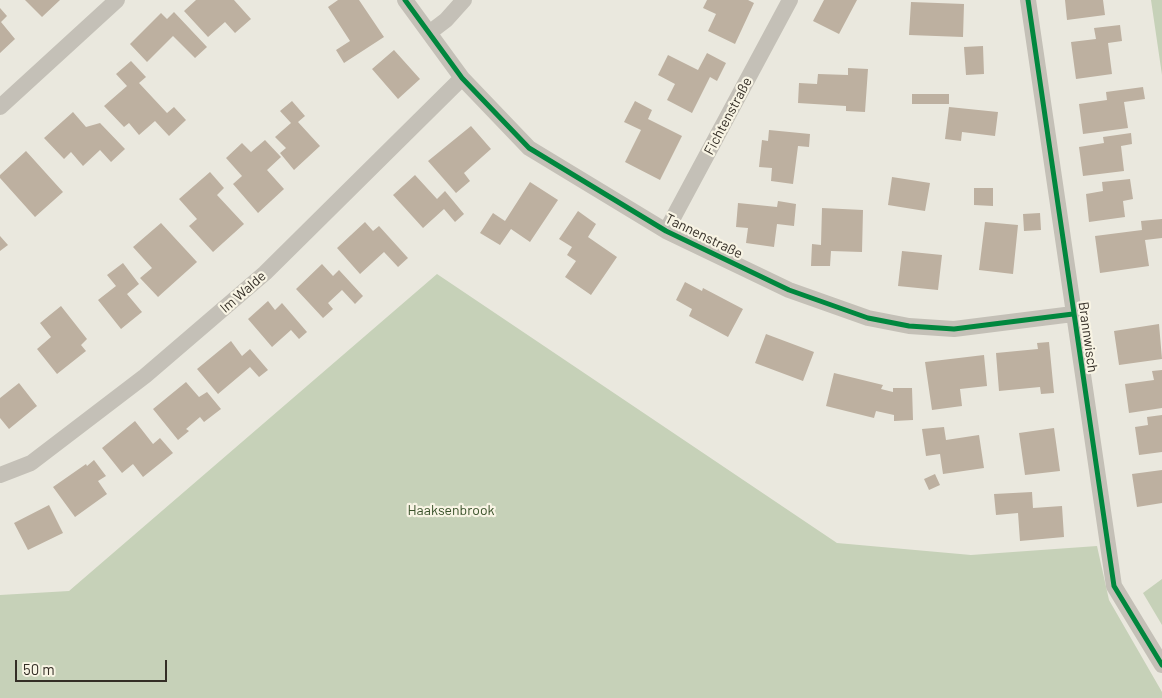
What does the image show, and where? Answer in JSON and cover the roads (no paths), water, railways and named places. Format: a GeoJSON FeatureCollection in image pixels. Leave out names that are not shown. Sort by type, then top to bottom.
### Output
{"type":"FeatureCollection","features":[{"type":"Feature","properties":{"kind":"street"},"geometry":{"type":"LineString","coordinates":[[0,107],[117,0]]}},
{"type":"Feature","properties":{"kind":"street","name":"Tannenstraße"},"geometry":{"type":"LineString","coordinates":[[405,0],[462,78],[530,148],[666,231],[789,290],[868,318],[909,326],[954,329],[1073,314]]}},
{"type":"Feature","properties":{"kind":"street"},"geometry":{"type":"LineString","coordinates":[[428,33],[446,20],[464,0]]}},
{"type":"Feature","properties":{"kind":"street","name":"Fichtenstraße"},"geometry":{"type":"LineString","coordinates":[[666,231],[790,0]]}},
{"type":"Feature","properties":{"kind":"street","name":"Brannwisch"},"geometry":{"type":"LineString","coordinates":[[1028,0],[1114,586],[1162,665]]}},
{"type":"Feature","properties":{"kind":"street","name":"Im Walde"},"geometry":{"type":"LineString","coordinates":[[0,475],[30,463],[145,376],[242,293],[265,273],[462,78]]}},
{"type":"Feature","properties":{"kind":"park label","name":"Haaksenbrook"},"geometry":{"type":"Point","coordinates":[451,510]}}]}
